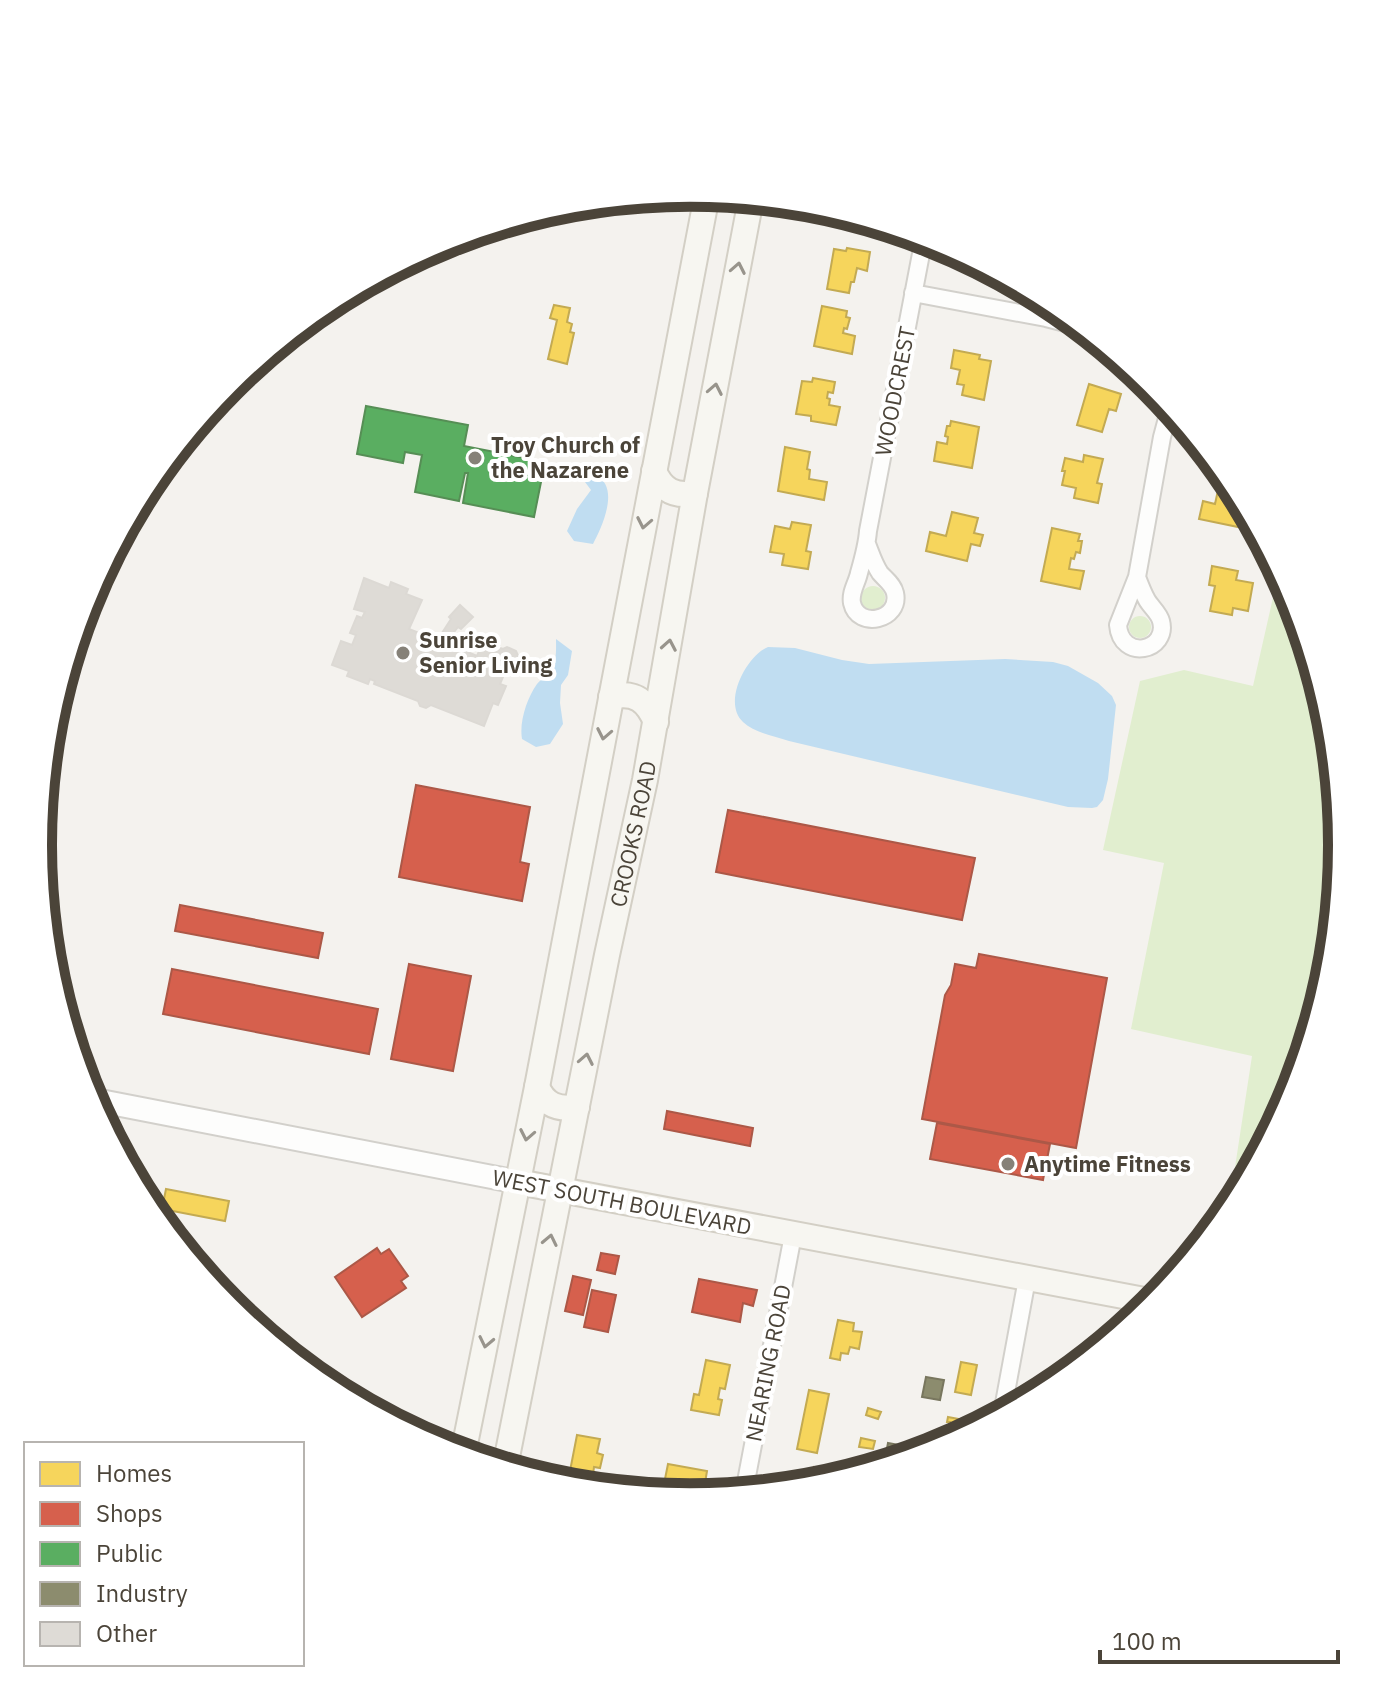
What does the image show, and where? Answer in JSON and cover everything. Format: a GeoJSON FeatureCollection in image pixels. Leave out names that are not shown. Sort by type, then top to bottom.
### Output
{"type":"FeatureCollection","features":[{"type":"Feature","properties":{"kind":"main road","name":"CROOKS ROAD"},"geometry":{"type":"LineString","coordinates":[[466,1442],[537,1087],[705,207]]}},
{"type":"Feature","properties":{"kind":"main road","name":"CROOKS ROAD"},"geometry":{"type":"LineString","coordinates":[[507,1456],[607,955],[633,841],[749,210]]}},
{"type":"Feature","properties":{"kind":"main road"},"geometry":{"type":"LineString","coordinates":[[654,471],[666,490],[677,494],[695,493]]}},
{"type":"Feature","properties":{"kind":"main road"},"geometry":{"type":"LineString","coordinates":[[611,697],[620,695],[646,703],[656,722]]}},
{"type":"Feature","properties":{"kind":"main road"},"geometry":{"type":"LineString","coordinates":[[537,1087],[548,1104],[566,1109],[577,1107]]}},
{"type":"Feature","properties":{"kind":"main road","name":"WEST SOUTH BOULEVARD"},"geometry":{"type":"LineString","coordinates":[[518,1182],[1138,1299]]}},
{"type":"Feature","properties":{"kind":"main road"},"geometry":{"type":"LineString","coordinates":[[502,1266],[518,1266],[528,1270],[540,1289]]}},
{"type":"Feature","properties":{"kind":"street","name":"WOODCREST"},"geometry":{"type":"LineString","coordinates":[[867,544],[921,251]]}},
{"type":"Feature","properties":{"kind":"street"},"geometry":{"type":"LineString","coordinates":[[913,293],[1050,319]]}},
{"type":"Feature","properties":{"kind":"street"},"geometry":{"type":"LineString","coordinates":[[1137,577],[1167,421]]}},
{"type":"Feature","properties":{"kind":"street","name":"WEST SOUTH BOULEVARD"},"geometry":{"type":"LineString","coordinates":[[107,1102],[518,1182]]}},
{"type":"Feature","properties":{"kind":"street","name":"NEARING ROAD"},"geometry":{"type":"LineString","coordinates":[[746,1481],[793,1235]]}},
{"type":"Feature","properties":{"kind":"street"},"geometry":{"type":"LineString","coordinates":[[1005,1400],[1027,1279]]}},
{"type":"Feature","properties":{"kind":"green space"},"geometry":{"type":"Polygon","coordinates":[[[873,586],[881,590],[885,598],[881,606],[873,610],[865,606],[861,598],[865,590],[873,586]]]}},
{"type":"Feature","properties":{"kind":"green space"},"geometry":{"type":"Polygon","coordinates":[[[1274,591],[1294,640],[1316,721],[1327,803],[1327,887],[1316,969],[1294,1050],[1262,1127],[1233,1179],[1252,1056],[1131,1029],[1164,863],[1103,850],[1140,681],[1184,670],[1253,686],[1274,591]]]}},
{"type":"Feature","properties":{"kind":"green space"},"geometry":{"type":"Polygon","coordinates":[[[1136,616],[1144,616],[1151,627],[1144,638],[1136,638],[1129,631],[1129,623],[1136,616]]]}},
{"type":"Feature","properties":{"kind":"water"},"geometry":{"type":"Polygon","coordinates":[[[576,470],[595,475],[603,480],[607,488],[607,507],[593,544],[574,541],[567,531],[577,509],[591,490],[576,470]]]}},
{"type":"Feature","properties":{"kind":"water"},"geometry":{"type":"Polygon","coordinates":[[[556,639],[572,651],[568,675],[561,685],[563,724],[550,744],[536,747],[522,739],[523,718],[533,690],[553,667],[556,639]]]}},
{"type":"Feature","properties":{"kind":"water"},"geometry":{"type":"Polygon","coordinates":[[[768,647],[795,648],[869,664],[1005,659],[1068,666],[1098,683],[1112,696],[1116,705],[1103,800],[1092,808],[1068,807],[759,732],[737,714],[736,692],[752,660],[768,647]]]}},
{"type":"Feature","properties":{"kind":"building: Homes"},"geometry":{"type":"Polygon","coordinates":[[[847,248],[870,252],[867,271],[857,268],[849,293],[827,289],[834,249],[846,251],[847,248]]]}},
{"type":"Feature","properties":{"kind":"building: Homes"},"geometry":{"type":"Polygon","coordinates":[[[554,305],[570,308],[567,322],[572,324],[570,332],[574,333],[567,364],[548,359],[557,320],[550,318],[554,305]]]}},
{"type":"Feature","properties":{"kind":"building: Homes"},"geometry":{"type":"Polygon","coordinates":[[[822,306],[847,311],[846,317],[850,318],[843,333],[855,336],[852,354],[814,346],[822,306]]]}},
{"type":"Feature","properties":{"kind":"building: Homes"},"geometry":{"type":"Polygon","coordinates":[[[954,350],[980,355],[979,359],[991,361],[984,400],[962,395],[964,385],[957,384],[960,370],[951,368],[954,350]]]}},
{"type":"Feature","properties":{"kind":"building: Homes"},"geometry":{"type":"Polygon","coordinates":[[[813,378],[835,382],[833,393],[828,392],[827,398],[830,399],[829,405],[840,407],[836,425],[811,421],[811,416],[796,414],[802,381],[812,382],[813,378]]]}},
{"type":"Feature","properties":{"kind":"building: Homes"},"geometry":{"type":"Polygon","coordinates":[[[1089,384],[1121,394],[1116,411],[1109,409],[1102,432],[1077,425],[1089,384]]]}},
{"type":"Feature","properties":{"kind":"building: Homes"},"geometry":{"type":"Polygon","coordinates":[[[951,421],[979,427],[972,468],[934,461],[937,442],[947,444],[948,437],[945,436],[951,421]]]}},
{"type":"Feature","properties":{"kind":"building: Homes"},"geometry":{"type":"Polygon","coordinates":[[[785,447],[810,452],[809,479],[827,482],[824,500],[778,491],[785,447]]]}},
{"type":"Feature","properties":{"kind":"building: Homes"},"geometry":{"type":"Polygon","coordinates":[[[1084,455],[1103,459],[1097,483],[1102,484],[1098,503],[1074,498],[1076,488],[1062,485],[1065,458],[1083,462],[1084,455]]]}},
{"type":"Feature","properties":{"kind":"building: Homes"},"geometry":{"type":"Polygon","coordinates":[[[1218,489],[1239,520],[1238,527],[1199,519],[1203,501],[1215,504],[1218,489]]]}},
{"type":"Feature","properties":{"kind":"building: Homes"},"geometry":{"type":"Polygon","coordinates":[[[952,512],[978,518],[974,533],[983,535],[980,546],[971,544],[967,561],[926,551],[930,532],[946,536],[952,512]]]}},
{"type":"Feature","properties":{"kind":"building: Homes"},"geometry":{"type":"Polygon","coordinates":[[[792,522],[811,525],[806,551],[811,552],[808,569],[782,565],[784,554],[770,552],[775,526],[790,529],[792,522]]]}},
{"type":"Feature","properties":{"kind":"building: Homes"},"geometry":{"type":"Polygon","coordinates":[[[1052,528],[1080,534],[1080,553],[1076,552],[1074,559],[1071,558],[1069,569],[1084,571],[1080,589],[1041,581],[1052,528]]]}},
{"type":"Feature","properties":{"kind":"building: Homes"},"geometry":{"type":"Polygon","coordinates":[[[1212,566],[1238,571],[1236,580],[1253,583],[1248,611],[1233,608],[1232,615],[1210,611],[1215,586],[1209,585],[1212,566]]]}},
{"type":"Feature","properties":{"kind":"building: Homes"},"geometry":{"type":"Polygon","coordinates":[[[166,1189],[229,1201],[225,1221],[168,1210],[163,1203],[166,1189]]]}},
{"type":"Feature","properties":{"kind":"building: Homes"},"geometry":{"type":"Polygon","coordinates":[[[838,1320],[854,1323],[853,1331],[862,1332],[859,1349],[850,1347],[848,1354],[841,1353],[840,1360],[830,1358],[838,1320]]]}},
{"type":"Feature","properties":{"kind":"building: Homes"},"geometry":{"type":"Polygon","coordinates":[[[706,1360],[730,1365],[725,1389],[720,1388],[718,1399],[722,1400],[719,1415],[691,1410],[694,1394],[699,1395],[706,1360]]]}},
{"type":"Feature","properties":{"kind":"building: Homes"},"geometry":{"type":"Polygon","coordinates":[[[961,1362],[977,1365],[971,1395],[955,1392],[961,1362]]]}},
{"type":"Feature","properties":{"kind":"building: Homes"},"geometry":{"type":"Polygon","coordinates":[[[809,1390],[829,1394],[817,1453],[797,1449],[809,1390]]]}},
{"type":"Feature","properties":{"kind":"building: Homes"},"geometry":{"type":"Polygon","coordinates":[[[868,1408],[881,1412],[878,1419],[866,1415],[868,1408]]]}},
{"type":"Feature","properties":{"kind":"building: Homes"},"geometry":{"type":"Polygon","coordinates":[[[948,1417],[959,1419],[958,1423],[949,1427],[950,1422],[947,1422],[948,1417]]]}},
{"type":"Feature","properties":{"kind":"building: Homes"},"geometry":{"type":"Polygon","coordinates":[[[577,1435],[600,1439],[597,1453],[603,1455],[600,1468],[594,1467],[593,1475],[570,1471],[577,1435]]]}},
{"type":"Feature","properties":{"kind":"building: Homes"},"geometry":{"type":"Polygon","coordinates":[[[861,1438],[875,1441],[873,1449],[859,1447],[861,1438]]]}},
{"type":"Feature","properties":{"kind":"building: Homes"},"geometry":{"type":"Polygon","coordinates":[[[668,1464],[707,1471],[705,1483],[664,1482],[668,1464]]]}},
{"type":"Feature","properties":{"kind":"building: Shops"},"geometry":{"type":"Polygon","coordinates":[[[416,785],[530,807],[520,862],[529,864],[522,901],[399,877],[416,785]]]}},
{"type":"Feature","properties":{"kind":"building: Shops"},"geometry":{"type":"Polygon","coordinates":[[[728,810],[975,858],[962,920],[716,872],[728,810]]]}},
{"type":"Feature","properties":{"kind":"building: Shops"},"geometry":{"type":"Polygon","coordinates":[[[180,905],[323,933],[318,958],[175,931],[180,905]]]}},
{"type":"Feature","properties":{"kind":"building: Shops"},"geometry":{"type":"Polygon","coordinates":[[[979,954],[1107,978],[1076,1148],[922,1119],[945,995],[951,985],[955,964],[976,968],[979,954]]]}},
{"type":"Feature","properties":{"kind":"building: Shops"},"geometry":{"type":"Polygon","coordinates":[[[409,964],[471,976],[453,1071],[391,1059],[409,964]]]}},
{"type":"Feature","properties":{"kind":"building: Shops"},"geometry":{"type":"Polygon","coordinates":[[[172,969],[378,1009],[369,1054],[163,1014],[172,969]]]}},
{"type":"Feature","properties":{"kind":"building: Shops"},"geometry":{"type":"Polygon","coordinates":[[[667,1111],[753,1128],[750,1146],[664,1129],[667,1111]]]}},
{"type":"Feature","properties":{"kind":"building: Shops"},"geometry":{"type":"Polygon","coordinates":[[[937,1123],[1050,1144],[1043,1180],[930,1159],[937,1123]]]}},
{"type":"Feature","properties":{"kind":"building: Shops"},"geometry":{"type":"Polygon","coordinates":[[[377,1248],[381,1254],[389,1249],[408,1276],[401,1281],[406,1288],[362,1317],[335,1277],[377,1248]]]}},
{"type":"Feature","properties":{"kind":"building: Shops"},"geometry":{"type":"Polygon","coordinates":[[[601,1253],[619,1256],[615,1274],[597,1270],[601,1253]]]}},
{"type":"Feature","properties":{"kind":"building: Shops"},"geometry":{"type":"Polygon","coordinates":[[[573,1276],[591,1280],[583,1315],[565,1311],[573,1276]]]}},
{"type":"Feature","properties":{"kind":"building: Shops"},"geometry":{"type":"Polygon","coordinates":[[[699,1279],[757,1290],[753,1306],[743,1303],[740,1322],[692,1312],[699,1279]]]}},
{"type":"Feature","properties":{"kind":"building: Shops"},"geometry":{"type":"Polygon","coordinates":[[[592,1290],[616,1295],[608,1332],[584,1327],[592,1290]]]}},
{"type":"Feature","properties":{"kind":"building: Public","name":"Troy Church of the Nazarene"},"geometry":{"type":"Polygon","coordinates":[[[366,406],[468,425],[464,446],[545,462],[534,517],[463,503],[468,473],[465,473],[459,501],[415,492],[422,455],[405,452],[403,463],[357,454],[366,406]]]}},
{"type":"Feature","properties":{"kind":"building: Industry"},"geometry":{"type":"Polygon","coordinates":[[[926,1377],[944,1380],[940,1400],[922,1397],[926,1377]]]}},
{"type":"Feature","properties":{"kind":"building: Industry"},"geometry":{"type":"Polygon","coordinates":[[[888,1443],[903,1446],[895,1449],[886,1452],[888,1443]]]}},
{"type":"Feature","properties":{"kind":"building: Other","name":"Sunrise Senior Living"},"geometry":{"type":"Polygon","coordinates":[[[364,578],[389,588],[391,582],[408,589],[406,594],[422,600],[409,629],[434,639],[440,636],[451,619],[449,617],[460,605],[473,617],[451,636],[453,646],[477,656],[483,642],[516,651],[520,660],[516,669],[505,672],[500,684],[506,686],[498,705],[493,703],[484,726],[431,705],[426,708],[420,706],[418,701],[374,684],[375,681],[370,679],[368,684],[347,676],[349,671],[332,665],[341,641],[352,645],[356,635],[350,633],[357,616],[362,618],[365,612],[354,609],[364,578]]]}},
{"type":"Feature","properties":{"kind":"place","name":"Troy Church of the Nazarene"},"geometry":{"type":"Point","coordinates":[475,458]}},
{"type":"Feature","properties":{"kind":"place","name":"Sunrise Senior Living"},"geometry":{"type":"Point","coordinates":[403,653]}},
{"type":"Feature","properties":{"kind":"place","name":"Anytime Fitness"},"geometry":{"type":"Point","coordinates":[1008,1164]}}]}
